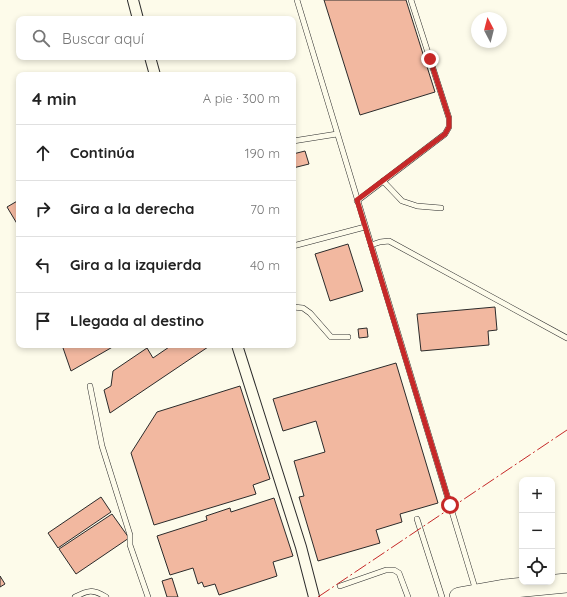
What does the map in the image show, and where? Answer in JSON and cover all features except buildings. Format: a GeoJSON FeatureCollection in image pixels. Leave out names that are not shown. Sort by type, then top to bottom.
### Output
{"type":"FeatureCollection","features":[{"type":"Feature","properties":{"kind":"highway"},"geometry":{"type":"LineString","coordinates":[[468,595],[504,589],[567,583]]}},
{"type":"Feature","properties":{"kind":"street"},"geometry":{"type":"LineString","coordinates":[[132,0],[137,16]]}},
{"type":"Feature","properties":{"kind":"street"},"geometry":{"type":"LineString","coordinates":[[151,60],[154,72]]}},
{"type":"Feature","properties":{"kind":"street"},"geometry":{"type":"LineString","coordinates":[[238,348],[301,546],[314,597]]}},
{"type":"Feature","properties":{"kind":"lane"},"geometry":{"type":"LineString","coordinates":[[297,0],[371,246],[468,595]]}},
{"type":"Feature","properties":{"kind":"lane"},"geometry":{"type":"LineString","coordinates":[[357,200],[445,134],[449,127],[449,118],[411,0]]}},
{"type":"Feature","properties":{"kind":"lane"},"geometry":{"type":"LineString","coordinates":[[296,141],[337,134]]}},
{"type":"Feature","properties":{"kind":"lane"},"geometry":{"type":"LineString","coordinates":[[383,181],[402,201],[417,206],[441,208]]}},
{"type":"Feature","properties":{"kind":"lane"},"geometry":{"type":"LineString","coordinates":[[296,245],[365,227]]}},
{"type":"Feature","properties":{"kind":"lane"},"geometry":{"type":"LineString","coordinates":[[371,246],[380,242],[389,241],[567,338]]}},
{"type":"Feature","properties":{"kind":"lane"},"geometry":{"type":"LineString","coordinates":[[296,307],[302,308],[310,313],[331,337],[348,337]]}},
{"type":"Feature","properties":{"kind":"lane"},"geometry":{"type":"LineString","coordinates":[[90,386],[102,446],[130,535],[130,545],[148,597]]}},
{"type":"Feature","properties":{"kind":"lane"},"geometry":{"type":"LineString","coordinates":[[417,519],[442,597]]}},
{"type":"Feature","properties":{"kind":"lane"},"geometry":{"type":"LineString","coordinates":[[340,586],[386,570],[394,570],[399,573],[408,597]]}},
{"type":"Feature","properties":{"kind":"lane"},"geometry":{"type":"LineString","coordinates":[[75,597],[86,591],[96,591],[106,597]]}},
{"type":"Feature","properties":{"kind":"power"},"geometry":{"type":"LineString","coordinates":[[318,597],[567,430]]}},
{"type":"Feature","properties":{"kind":"route"},"geometry":{"type":"LineString","coordinates":[[430,59],[449,118],[449,127],[445,134],[357,200],[450,505]]}}]}
